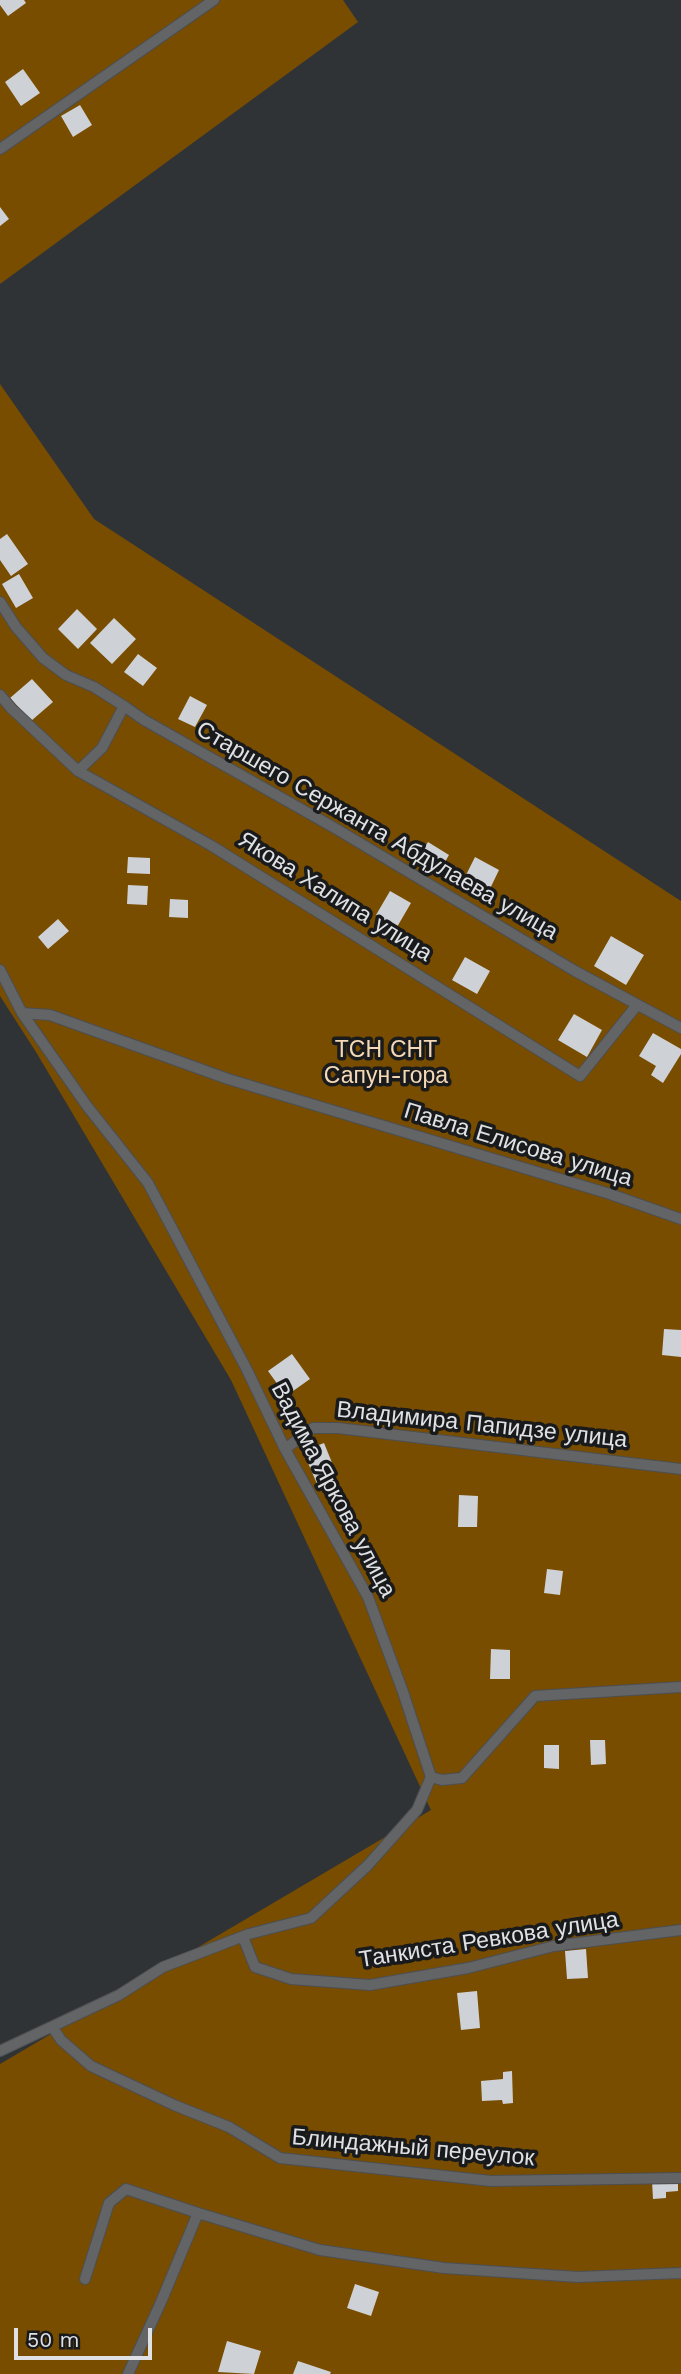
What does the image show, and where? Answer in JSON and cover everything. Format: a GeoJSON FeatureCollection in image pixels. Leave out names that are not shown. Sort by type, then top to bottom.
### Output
{"type":"FeatureCollection","features":[{"type":"Feature","properties":{"kind":"lane"},"geometry":{"type":"LineString","coordinates":[[0,149],[214,0]]}},
{"type":"Feature","properties":{"kind":"lane"},"geometry":{"type":"LineString","coordinates":[[0,602],[16,627],[43,658],[66,675],[94,687],[124,706],[102,748],[78,771]]}},
{"type":"Feature","properties":{"kind":"lane","name":"Якова Халипа улица"},"geometry":{"type":"LineString","coordinates":[[0,695],[78,771],[212,846],[580,1076],[637,1005]]}},
{"type":"Feature","properties":{"kind":"lane","name":"Старшего Сержанта Абдулаева улица"},"geometry":{"type":"LineString","coordinates":[[124,706],[575,971],[681,1028]]}},
{"type":"Feature","properties":{"kind":"lane","name":"Вадима Яркова улица"},"geometry":{"type":"LineString","coordinates":[[0,970],[22,1013],[87,1106],[148,1183],[285,1448],[368,1597],[403,1692],[430,1777]]}},
{"type":"Feature","properties":{"kind":"lane","name":"Павла Елисова улица"},"geometry":{"type":"LineString","coordinates":[[22,1013],[50,1015],[228,1079],[610,1194],[681,1219]]}},
{"type":"Feature","properties":{"kind":"lane","name":"Владимира Папидзе улица"},"geometry":{"type":"LineString","coordinates":[[285,1448],[313,1429],[338,1428],[681,1469]]}},
{"type":"Feature","properties":{"kind":"lane"},"geometry":{"type":"LineString","coordinates":[[0,2052],[119,1995],[163,1968],[243,1937],[311,1918],[368,1865],[416,1810],[430,1777],[442,1780],[462,1779],[535,1696],[681,1687]]}},
{"type":"Feature","properties":{"kind":"lane","name":"Танкиста Ревкова улица"},"geometry":{"type":"LineString","coordinates":[[243,1937],[255,1967],[291,1979],[370,1985],[468,1968],[554,1946],[681,1930]]}},
{"type":"Feature","properties":{"kind":"lane","name":"Блиндажный переулок"},"geometry":{"type":"LineString","coordinates":[[52,2028],[61,2040],[91,2066],[174,2105],[229,2127],[280,2158],[491,2181],[681,2178]]}},
{"type":"Feature","properties":{"kind":"lane"},"geometry":{"type":"LineString","coordinates":[[85,2278],[109,2203],[125,2189],[320,2249],[444,2269],[578,2277],[681,2273]]}},
{"type":"Feature","properties":{"kind":"lane"},"geometry":{"type":"LineString","coordinates":[[128,2374],[198,2213]]}},
{"type":"Feature","properties":{"kind":"green space"},"geometry":{"type":"Polygon","coordinates":[[[0,0],[343,0],[358,22],[0,284],[0,0]]]}},
{"type":"Feature","properties":{"kind":"green space","name":"ТСН СНТ Сапун-гора"},"geometry":{"type":"Polygon","coordinates":[[[0,384],[94,519],[681,901],[681,2374],[0,2374],[0,2064],[431,1810],[231,1380],[0,996],[0,384]]]}},
{"type":"Feature","properties":{"kind":"building"},"geometry":{"type":"Polygon","coordinates":[[[0,0],[24,0],[26,3],[8,16],[0,5],[0,0]]]}},
{"type":"Feature","properties":{"kind":"building"},"geometry":{"type":"Polygon","coordinates":[[[23,69],[40,93],[21,106],[5,82],[23,69]]]}},
{"type":"Feature","properties":{"kind":"building"},"geometry":{"type":"Polygon","coordinates":[[[80,105],[92,125],[73,137],[61,116],[80,105]]]}},
{"type":"Feature","properties":{"kind":"building"},"geometry":{"type":"Polygon","coordinates":[[[0,207],[9,219],[0,226],[0,207]]]}},
{"type":"Feature","properties":{"kind":"building"},"geometry":{"type":"Polygon","coordinates":[[[7,534],[28,564],[11,576],[0,560],[0,539],[7,534]]]}},
{"type":"Feature","properties":{"kind":"building"},"geometry":{"type":"Polygon","coordinates":[[[19,574],[33,598],[16,608],[2,584],[19,574]]]}},
{"type":"Feature","properties":{"kind":"building"},"geometry":{"type":"Polygon","coordinates":[[[77,609],[97,629],[78,649],[58,629],[77,609]]]}},
{"type":"Feature","properties":{"kind":"building"},"geometry":{"type":"Polygon","coordinates":[[[114,618],[136,639],[112,664],[90,643],[114,618]]]}},
{"type":"Feature","properties":{"kind":"building"},"geometry":{"type":"Polygon","coordinates":[[[138,654],[157,668],[143,686],[124,672],[138,654]]]}},
{"type":"Feature","properties":{"kind":"building"},"geometry":{"type":"Polygon","coordinates":[[[32,679],[53,702],[31,721],[10,698],[32,679]]]}},
{"type":"Feature","properties":{"kind":"building"},"geometry":{"type":"Polygon","coordinates":[[[190,696],[207,705],[195,727],[178,719],[190,696]]]}},
{"type":"Feature","properties":{"kind":"building"},"geometry":{"type":"Polygon","coordinates":[[[428,842],[449,855],[438,874],[416,861],[428,842]]]}},
{"type":"Feature","properties":{"kind":"building"},"geometry":{"type":"Polygon","coordinates":[[[128,857],[150,858],[150,874],[127,873],[128,857]]]}},
{"type":"Feature","properties":{"kind":"building"},"geometry":{"type":"Polygon","coordinates":[[[475,857],[499,870],[487,895],[462,883],[475,857]]]}},
{"type":"Feature","properties":{"kind":"building"},"geometry":{"type":"Polygon","coordinates":[[[128,885],[148,886],[147,905],[127,904],[128,885]]]}},
{"type":"Feature","properties":{"kind":"building"},"geometry":{"type":"Polygon","coordinates":[[[390,891],[411,903],[397,927],[376,915],[390,891]]]}},
{"type":"Feature","properties":{"kind":"building"},"geometry":{"type":"Polygon","coordinates":[[[170,899],[188,900],[188,918],[169,917],[170,899]]]}},
{"type":"Feature","properties":{"kind":"building"},"geometry":{"type":"Polygon","coordinates":[[[58,919],[69,931],[48,949],[38,937],[58,919]]]}},
{"type":"Feature","properties":{"kind":"building"},"geometry":{"type":"Polygon","coordinates":[[[611,936],[644,955],[626,985],[594,966],[611,936]]]}},
{"type":"Feature","properties":{"kind":"building"},"geometry":{"type":"Polygon","coordinates":[[[465,957],[490,971],[477,994],[452,980],[465,957]]]}},
{"type":"Feature","properties":{"kind":"building"},"geometry":{"type":"Polygon","coordinates":[[[574,1014],[602,1030],[587,1057],[558,1040],[574,1014]]]}},
{"type":"Feature","properties":{"kind":"building"},"geometry":{"type":"Polygon","coordinates":[[[653,1033],[681,1049],[681,1054],[663,1083],[651,1075],[656,1066],[639,1056],[653,1033]]]}},
{"type":"Feature","properties":{"kind":"building"},"geometry":{"type":"Polygon","coordinates":[[[664,1329],[681,1330],[681,1357],[662,1355],[664,1329]]]}},
{"type":"Feature","properties":{"kind":"building"},"geometry":{"type":"Polygon","coordinates":[[[292,1354],[310,1379],[286,1396],[268,1371],[292,1354]]]}},
{"type":"Feature","properties":{"kind":"building"},"geometry":{"type":"Polygon","coordinates":[[[324,1443],[337,1475],[317,1484],[303,1451],[324,1443]]]}},
{"type":"Feature","properties":{"kind":"building"},"geometry":{"type":"Polygon","coordinates":[[[459,1495],[478,1496],[477,1527],[458,1527],[459,1495]]]}},
{"type":"Feature","properties":{"kind":"building"},"geometry":{"type":"Polygon","coordinates":[[[547,1569],[563,1571],[560,1595],[544,1593],[547,1569]]]}},
{"type":"Feature","properties":{"kind":"building"},"geometry":{"type":"Polygon","coordinates":[[[491,1649],[510,1650],[510,1679],[490,1679],[491,1649]]]}},
{"type":"Feature","properties":{"kind":"building"},"geometry":{"type":"Polygon","coordinates":[[[590,1740],[605,1740],[606,1764],[591,1765],[590,1740]]]}},
{"type":"Feature","properties":{"kind":"building"},"geometry":{"type":"Polygon","coordinates":[[[544,1745],[559,1745],[559,1769],[544,1768],[544,1745]]]}},
{"type":"Feature","properties":{"kind":"building"},"geometry":{"type":"Polygon","coordinates":[[[586,1949],[588,1978],[567,1979],[565,1951],[586,1949]]]}},
{"type":"Feature","properties":{"kind":"building"},"geometry":{"type":"Polygon","coordinates":[[[477,1991],[480,2028],[461,2030],[457,1993],[477,1991]]]}},
{"type":"Feature","properties":{"kind":"building"},"geometry":{"type":"Polygon","coordinates":[[[512,2071],[513,2103],[503,2104],[502,2100],[482,2101],[481,2081],[503,2079],[503,2072],[512,2071]]]}},
{"type":"Feature","properties":{"kind":"building"},"geometry":{"type":"Polygon","coordinates":[[[678,2180],[678,2191],[666,2192],[666,2198],[653,2199],[652,2181],[678,2180]]]}},
{"type":"Feature","properties":{"kind":"building"},"geometry":{"type":"Polygon","coordinates":[[[355,2284],[379,2292],[371,2316],[347,2308],[355,2284]]]}},
{"type":"Feature","properties":{"kind":"building"},"geometry":{"type":"Polygon","coordinates":[[[227,2341],[261,2351],[254,2374],[218,2372],[227,2341]]]}},
{"type":"Feature","properties":{"kind":"building"},"geometry":{"type":"Polygon","coordinates":[[[298,2361],[331,2372],[293,2374],[298,2361]]]}}]}
